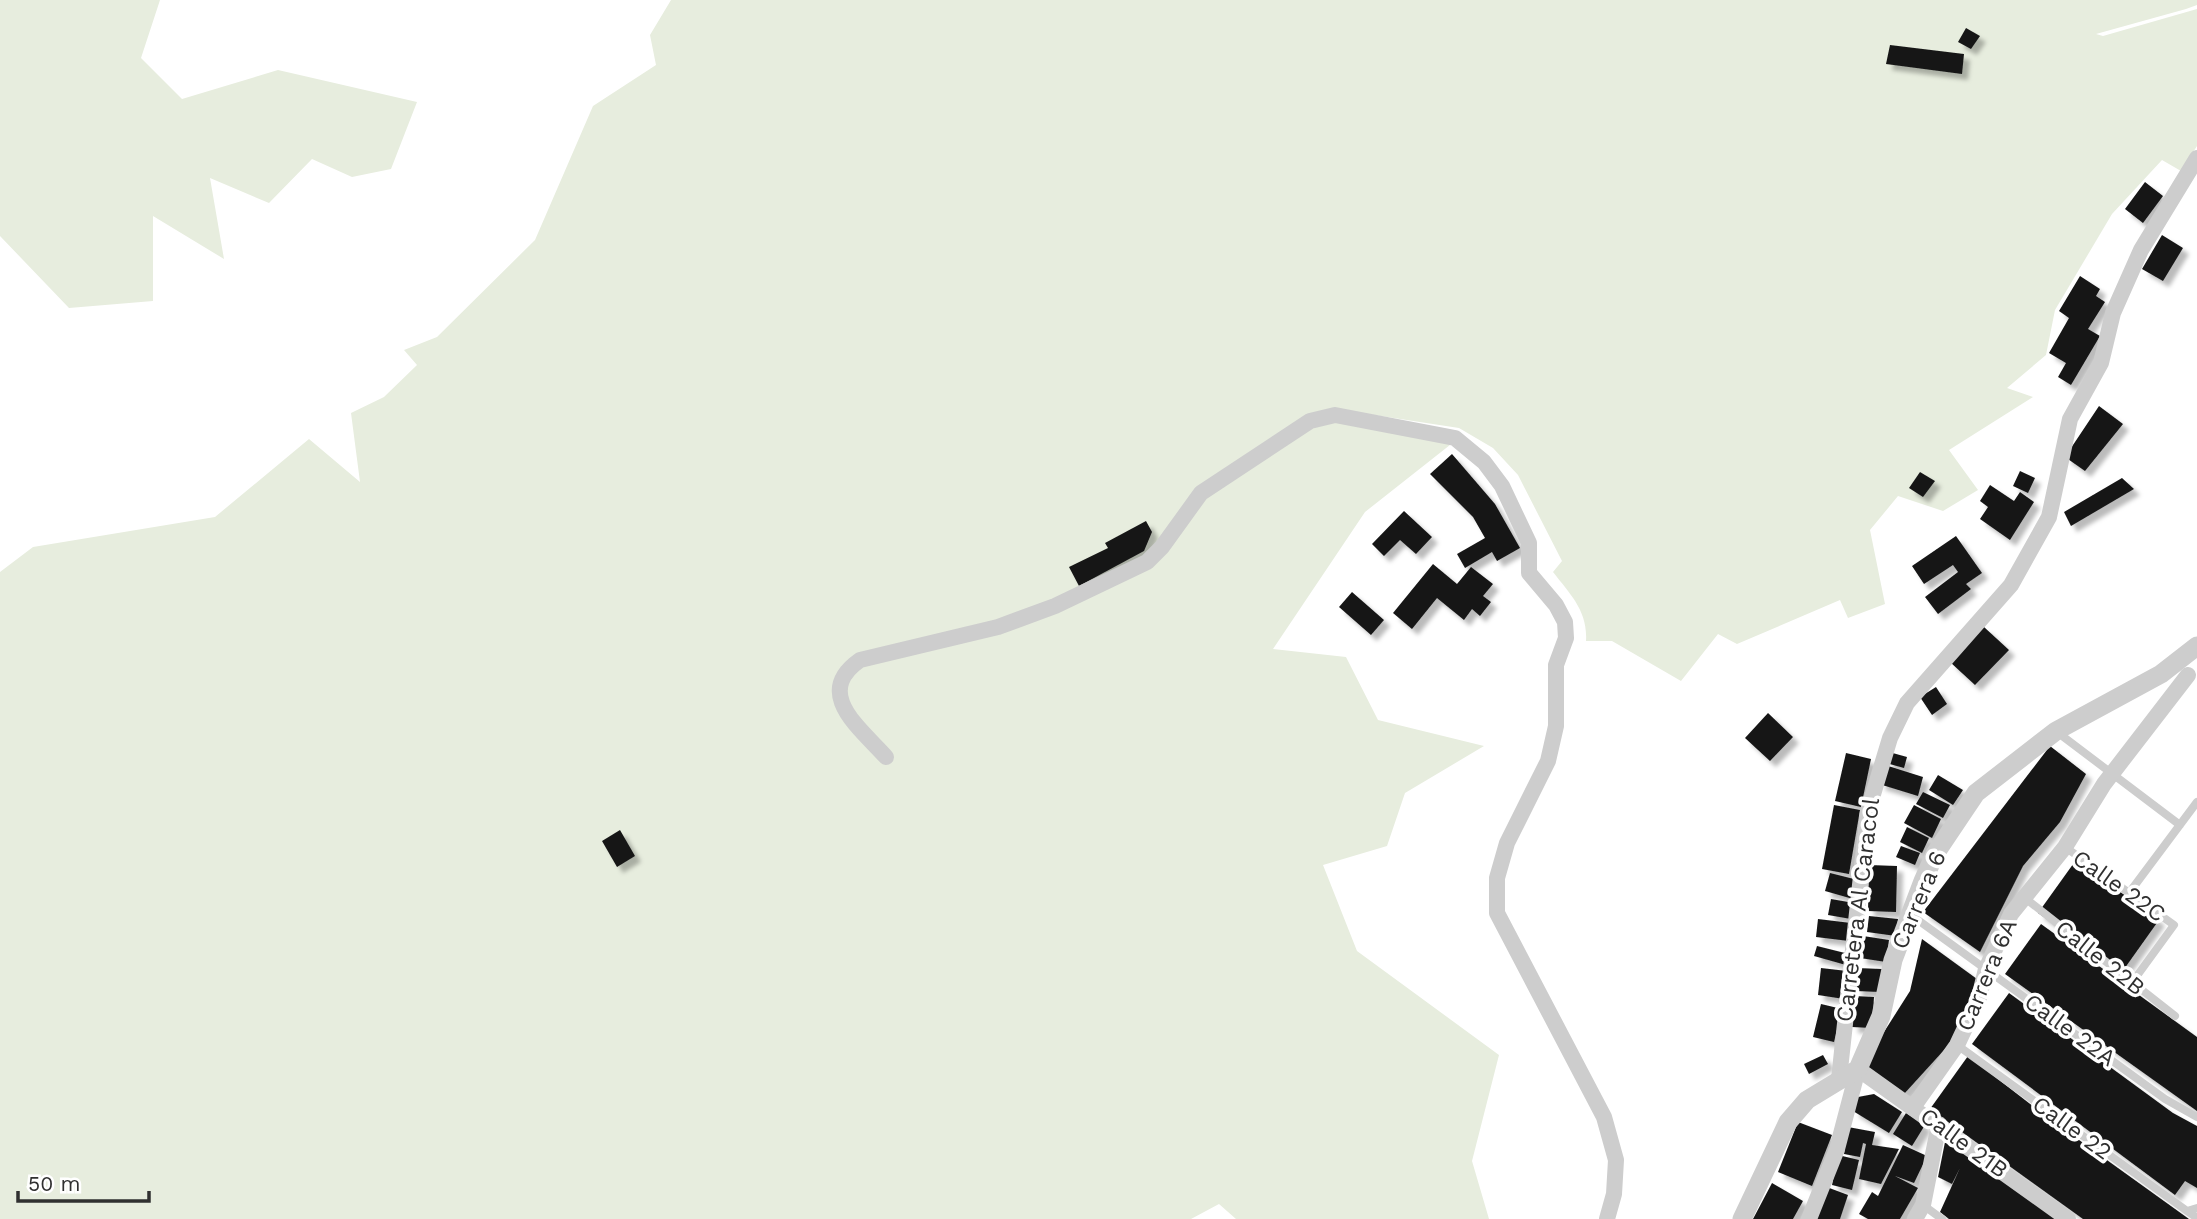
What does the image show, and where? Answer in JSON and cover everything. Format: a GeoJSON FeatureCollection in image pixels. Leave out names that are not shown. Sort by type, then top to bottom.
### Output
{"type":"FeatureCollection","features":[{"type":"Feature","properties":{"kind":"street","name":"Carretera Al Caracol"},"geometry":{"type":"LineString","coordinates":[[1839,1079],[1868,811],[1890,738],[1907,703],[2011,585],[2049,517],[2070,419],[2101,363],[2113,313],[2141,250],[2197,158]]}},
{"type":"Feature","properties":{"kind":"street"},"geometry":{"type":"LineString","coordinates":[[886,757],[840,703],[837,687],[845,670],[860,660],[998,627],[1055,606],[1147,562],[1162,547],[1201,493],[1310,421],[1335,415],[1455,438],[1484,462],[1502,486],[1529,543],[1529,573],[1556,606],[1565,622],[1566,638],[1556,665],[1556,726],[1548,761],[1507,843],[1497,878],[1497,913],[1604,1117],[1616,1160],[1614,1194],[1607,1219]]}},
{"type":"Feature","properties":{"kind":"street","name":"Carrera 6"},"geometry":{"type":"LineString","coordinates":[[1809,1219],[1837,1149],[1858,1069],[1881,1016],[1894,960],[1911,915],[1935,855],[1976,793],[2056,732],[2161,674],[2197,646]]}},
{"type":"Feature","properties":{"kind":"street","name":"Carrera 6A"},"geometry":{"type":"LineString","coordinates":[[1914,1106],[1957,1045],[1979,998],[1986,969],[2011,914],[2065,848],[2111,775],[2188,675]]}},
{"type":"Feature","properties":{"kind":"street"},"geometry":{"type":"LineString","coordinates":[[1742,1219],[1788,1122],[1807,1100],[1858,1069]]}},
{"type":"Feature","properties":{"kind":"street","name":"Calle 21B"},"geometry":{"type":"LineString","coordinates":[[1858,1069],[1914,1106],[2068,1219]]}},
{"type":"Feature","properties":{"kind":"street"},"geometry":{"type":"LineString","coordinates":[[1919,1212],[1939,1124]]}},
{"type":"Feature","properties":{"kind":"lane"},"geometry":{"type":"LineString","coordinates":[[2056,732],[2180,825]]}},
{"type":"Feature","properties":{"kind":"lane"},"geometry":{"type":"LineString","coordinates":[[2129,893],[2197,802]]}},
{"type":"Feature","properties":{"kind":"lane","name":"Calle 22C"},"geometry":{"type":"LineString","coordinates":[[2065,848],[2174,925],[2131,984]]}},
{"type":"Feature","properties":{"kind":"lane","name":"Calle 22B"},"geometry":{"type":"LineString","coordinates":[[2025,898],[2175,1016]]}},
{"type":"Feature","properties":{"kind":"lane","name":"Calle 22A"},"geometry":{"type":"LineString","coordinates":[[1911,915],[2165,1099],[2197,1117]]}},
{"type":"Feature","properties":{"kind":"lane","name":"Calle 22"},"geometry":{"type":"LineString","coordinates":[[1957,1045],[2197,1218]]}},
{"type":"Feature","properties":{"kind":"lane"},"geometry":{"type":"LineString","coordinates":[[2188,1212],[2197,1209]]}},
{"type":"Feature","properties":{"kind":"lane"},"geometry":{"type":"LineString","coordinates":[[1919,1212],[1942,1219]]}},
{"type":"Feature","properties":{"kind":"green space"},"geometry":{"type":"Polygon","coordinates":[[[0,0],[160,0],[141,58],[182,99],[278,70],[417,102],[391,169],[352,177],[312,159],[269,203],[210,178],[224,259],[153,216],[153,301],[69,308],[0,236],[0,0]]]}},
{"type":"Feature","properties":{"kind":"green space"},"geometry":{"type":"Polygon","coordinates":[[[671,0],[2197,0],[2197,5],[2186,9],[2096,34],[2103,36],[2197,9],[2197,146],[2181,171],[2162,160],[2112,214],[2055,310],[2046,355],[2007,388],[2033,397],[1949,450],[1978,490],[1943,511],[1898,496],[1870,530],[1885,604],[1848,618],[1840,600],[1737,644],[1718,634],[1681,681],[1612,641],[1586,641],[1581,612],[1553,572],[1562,561],[1518,475],[1493,448],[1459,428],[1335,409],[1308,414],[1196,488],[1156,544],[1142,557],[1052,600],[996,621],[856,654],[841,668],[834,682],[833,696],[837,709],[856,735],[881,761],[889,763],[892,754],[862,722],[848,699],[847,688],[852,677],[863,666],[1000,633],[1059,611],[1151,567],[1206,497],[1311,427],[1335,422],[1455,441],[1365,512],[1273,649],[1346,657],[1378,720],[1484,746],[1405,793],[1387,846],[1323,865],[1357,951],[1499,1055],[1472,1161],[1489,1219],[1236,1219],[1219,1204],[1191,1219],[0,1219],[0,572],[33,547],[215,517],[309,439],[360,482],[351,413],[384,397],[417,365],[404,350],[437,337],[535,240],[593,106],[656,65],[650,35],[671,0]]]}},
{"type":"Feature","properties":{"kind":"building"},"geometry":{"type":"Polygon","coordinates":[[[1966,28],[1980,36],[1971,49],[1958,42],[1966,28]]]}},
{"type":"Feature","properties":{"kind":"building"},"geometry":{"type":"Polygon","coordinates":[[[1890,45],[1964,54],[1962,74],[1886,64],[1890,45]]]}},
{"type":"Feature","properties":{"kind":"building"},"geometry":{"type":"Polygon","coordinates":[[[2145,182],[2163,196],[2143,223],[2125,209],[2145,182]]]}},
{"type":"Feature","properties":{"kind":"building"},"geometry":{"type":"Polygon","coordinates":[[[2162,235],[2183,248],[2163,281],[2142,269],[2162,235]]]}},
{"type":"Feature","properties":{"kind":"building"},"geometry":{"type":"Polygon","coordinates":[[[2080,276],[2100,289],[2096,296],[2105,302],[2088,329],[2100,336],[2071,385],[2058,377],[2066,363],[2049,353],[2069,318],[2059,311],[2080,276]]]}},
{"type":"Feature","properties":{"kind":"building"},"geometry":{"type":"Polygon","coordinates":[[[2099,406],[2123,424],[2085,471],[2065,457],[2099,406]]]}},
{"type":"Feature","properties":{"kind":"building"},"geometry":{"type":"Polygon","coordinates":[[[1452,454],[1495,504],[1520,548],[1497,561],[1492,552],[1465,568],[1457,554],[1485,538],[1473,517],[1430,474],[1452,454]]]}},
{"type":"Feature","properties":{"kind":"building"},"geometry":{"type":"Polygon","coordinates":[[[2020,471],[2035,478],[2028,493],[2013,486],[2020,471]]]}},
{"type":"Feature","properties":{"kind":"building"},"geometry":{"type":"Polygon","coordinates":[[[1920,472],[1935,481],[1923,497],[1909,488],[1920,472]]]}},
{"type":"Feature","properties":{"kind":"building"},"geometry":{"type":"Polygon","coordinates":[[[2122,478],[2134,489],[2071,526],[2064,512],[2122,478]]]}},
{"type":"Feature","properties":{"kind":"building"},"geometry":{"type":"Polygon","coordinates":[[[1990,485],[2014,501],[2020,492],[2034,502],[2010,540],[1980,519],[1988,507],[1980,501],[1990,485]]]}},
{"type":"Feature","properties":{"kind":"building"},"geometry":{"type":"Polygon","coordinates":[[[1404,511],[1432,537],[1416,554],[1400,540],[1384,556],[1372,544],[1404,511]]]}},
{"type":"Feature","properties":{"kind":"building"},"geometry":{"type":"Polygon","coordinates":[[[1146,521],[1152,532],[1144,551],[1079,586],[1069,567],[1108,548],[1105,543],[1146,521]]]}},
{"type":"Feature","properties":{"kind":"building"},"geometry":{"type":"Polygon","coordinates":[[[1956,536],[1982,573],[1966,584],[1971,589],[1938,614],[1925,597],[1958,572],[1953,565],[1924,584],[1912,566],[1956,536]]]}},
{"type":"Feature","properties":{"kind":"building"},"geometry":{"type":"Polygon","coordinates":[[[1433,564],[1457,584],[1471,567],[1493,584],[1483,596],[1491,602],[1480,616],[1472,609],[1464,620],[1437,598],[1412,629],[1393,613],[1433,564]]]}},
{"type":"Feature","properties":{"kind":"building"},"geometry":{"type":"Polygon","coordinates":[[[1352,592],[1384,620],[1371,635],[1339,607],[1352,592]]]}},
{"type":"Feature","properties":{"kind":"building"},"geometry":{"type":"Polygon","coordinates":[[[1984,627],[2009,650],[1975,685],[1950,662],[1984,627]]]}},
{"type":"Feature","properties":{"kind":"building"},"geometry":{"type":"Polygon","coordinates":[[[1936,687],[1947,704],[1932,715],[1920,697],[1936,687]]]}},
{"type":"Feature","properties":{"kind":"building"},"geometry":{"type":"Polygon","coordinates":[[[1768,713],[1793,737],[1770,761],[1745,738],[1768,713]]]}},
{"type":"Feature","properties":{"kind":"building"},"geometry":{"type":"Polygon","coordinates":[[[2050,746],[2086,774],[2060,822],[2023,866],[1980,952],[1923,912],[2050,746]]]}},
{"type":"Feature","properties":{"kind":"building"},"geometry":{"type":"Polygon","coordinates":[[[1889,752],[1907,757],[1904,768],[1886,763],[1889,752]]]}},
{"type":"Feature","properties":{"kind":"building"},"geometry":{"type":"Polygon","coordinates":[[[1846,753],[1871,759],[1861,807],[1835,801],[1846,753]]]}},
{"type":"Feature","properties":{"kind":"building"},"geometry":{"type":"Polygon","coordinates":[[[1885,765],[1923,777],[1918,796],[1879,784],[1885,765]]]}},
{"type":"Feature","properties":{"kind":"building"},"geometry":{"type":"Polygon","coordinates":[[[1938,775],[1963,790],[1953,805],[1929,790],[1938,775]]]}},
{"type":"Feature","properties":{"kind":"building"},"geometry":{"type":"Polygon","coordinates":[[[1923,792],[1950,805],[1943,818],[1916,804],[1923,792]]]}},
{"type":"Feature","properties":{"kind":"building"},"geometry":{"type":"Polygon","coordinates":[[[1834,805],[1860,810],[1849,874],[1822,869],[1834,805]]]}},
{"type":"Feature","properties":{"kind":"building"},"geometry":{"type":"Polygon","coordinates":[[[1914,805],[1941,819],[1932,838],[1904,823],[1914,805]]]}},
{"type":"Feature","properties":{"kind":"building"},"geometry":{"type":"Polygon","coordinates":[[[1907,827],[1929,838],[1922,853],[1900,842],[1907,827]]]}},
{"type":"Feature","properties":{"kind":"building"},"geometry":{"type":"Polygon","coordinates":[[[620,830],[635,856],[617,867],[602,841],[620,830]]]}},
{"type":"Feature","properties":{"kind":"building"},"geometry":{"type":"Polygon","coordinates":[[[1901,846],[1920,853],[1915,865],[1896,857],[1901,846]]]}},
{"type":"Feature","properties":{"kind":"building"},"geometry":{"type":"Polygon","coordinates":[[[2076,860],[2159,920],[2122,972],[2038,913],[2076,860]]]}},
{"type":"Feature","properties":{"kind":"building"},"geometry":{"type":"Polygon","coordinates":[[[1869,865],[1897,866],[1896,912],[1868,911],[1869,865]]]}},
{"type":"Feature","properties":{"kind":"building"},"geometry":{"type":"Polygon","coordinates":[[[1830,873],[1858,880],[1853,899],[1825,891],[1830,873]]]}},
{"type":"Feature","properties":{"kind":"building"},"geometry":{"type":"Polygon","coordinates":[[[1831,899],[1854,903],[1851,919],[1828,915],[1831,899]]]}},
{"type":"Feature","properties":{"kind":"building"},"geometry":{"type":"Polygon","coordinates":[[[1869,916],[1898,919],[1896,936],[1867,932],[1869,916]]]}},
{"type":"Feature","properties":{"kind":"building"},"geometry":{"type":"Polygon","coordinates":[[[1818,919],[1851,923],[1849,941],[1816,937],[1818,919]]]}},
{"type":"Feature","properties":{"kind":"building"},"geometry":{"type":"Polygon","coordinates":[[[2041,924],[2197,1037],[2197,1111],[2005,974],[2041,924]]]}},
{"type":"Feature","properties":{"kind":"building"},"geometry":{"type":"Polygon","coordinates":[[[1863,936],[1889,940],[1886,962],[1860,958],[1863,936]]]}},
{"type":"Feature","properties":{"kind":"building"},"geometry":{"type":"Polygon","coordinates":[[[1922,939],[1977,979],[1955,1038],[1904,1094],[1863,1065],[1910,991],[1922,939]]]}},
{"type":"Feature","properties":{"kind":"building"},"geometry":{"type":"Polygon","coordinates":[[[1817,946],[1849,954],[1846,965],[1814,956],[1817,946]]]}},
{"type":"Feature","properties":{"kind":"building"},"geometry":{"type":"Polygon","coordinates":[[[1821,968],[1847,971],[1844,999],[1818,995],[1821,968]]]}},
{"type":"Feature","properties":{"kind":"building"},"geometry":{"type":"Polygon","coordinates":[[[1857,968],[1882,969],[1880,992],[1856,991],[1857,968]]]}},
{"type":"Feature","properties":{"kind":"building"},"geometry":{"type":"Polygon","coordinates":[[[2009,993],[2173,1113],[2197,1126],[2197,1188],[2185,1181],[2175,1195],[1972,1044],[2009,993]]]}},
{"type":"Feature","properties":{"kind":"building"},"geometry":{"type":"Polygon","coordinates":[[[1854,996],[1874,997],[1872,1028],[1852,1027],[1854,996]]]}},
{"type":"Feature","properties":{"kind":"building"},"geometry":{"type":"Polygon","coordinates":[[[1821,1004],[1842,1009],[1834,1042],[1813,1037],[1821,1004]]]}},
{"type":"Feature","properties":{"kind":"building"},"geometry":{"type":"Polygon","coordinates":[[[1823,1055],[1828,1064],[1809,1074],[1804,1064],[1823,1055]]]}},
{"type":"Feature","properties":{"kind":"building"},"geometry":{"type":"Polygon","coordinates":[[[1968,1056],[2047,1117],[2189,1219],[2083,1219],[1930,1109],[1968,1056]]]}},
{"type":"Feature","properties":{"kind":"building"},"geometry":{"type":"Polygon","coordinates":[[[1874,1094],[1902,1112],[1889,1133],[1853,1111],[1858,1097],[1874,1094]]]}},
{"type":"Feature","properties":{"kind":"building"},"geometry":{"type":"Polygon","coordinates":[[[1906,1113],[1925,1125],[1912,1146],[1893,1134],[1906,1113]]]}},
{"type":"Feature","properties":{"kind":"building"},"geometry":{"type":"Polygon","coordinates":[[[1798,1122],[1832,1135],[1812,1186],[1778,1172],[1798,1122]]]}},
{"type":"Feature","properties":{"kind":"building"},"geometry":{"type":"Polygon","coordinates":[[[1848,1127],[1875,1132],[1872,1145],[1899,1149],[1881,1184],[1859,1179],[1866,1144],[1863,1143],[1860,1157],[1844,1154],[1848,1127]]]}},
{"type":"Feature","properties":{"kind":"building"},"geometry":{"type":"Polygon","coordinates":[[[1945,1142],[1981,1163],[2059,1219],[1949,1219],[1940,1212],[1960,1168],[1952,1184],[1938,1177],[1945,1142]]]}},
{"type":"Feature","properties":{"kind":"building"},"geometry":{"type":"Polygon","coordinates":[[[1903,1145],[1927,1156],[1914,1183],[1895,1176],[1918,1188],[1900,1219],[1868,1219],[1859,1214],[1872,1192],[1878,1196],[1903,1145]]]}},
{"type":"Feature","properties":{"kind":"building"},"geometry":{"type":"Polygon","coordinates":[[[1838,1155],[1859,1160],[1852,1190],[1832,1185],[1838,1155]]]}},
{"type":"Feature","properties":{"kind":"building"},"geometry":{"type":"Polygon","coordinates":[[[1772,1183],[1803,1201],[1793,1219],[1753,1219],[1772,1183]]]}},
{"type":"Feature","properties":{"kind":"building"},"geometry":{"type":"Polygon","coordinates":[[[1824,1186],[1848,1195],[1840,1219],[1812,1219],[1824,1186]]]}}]}
